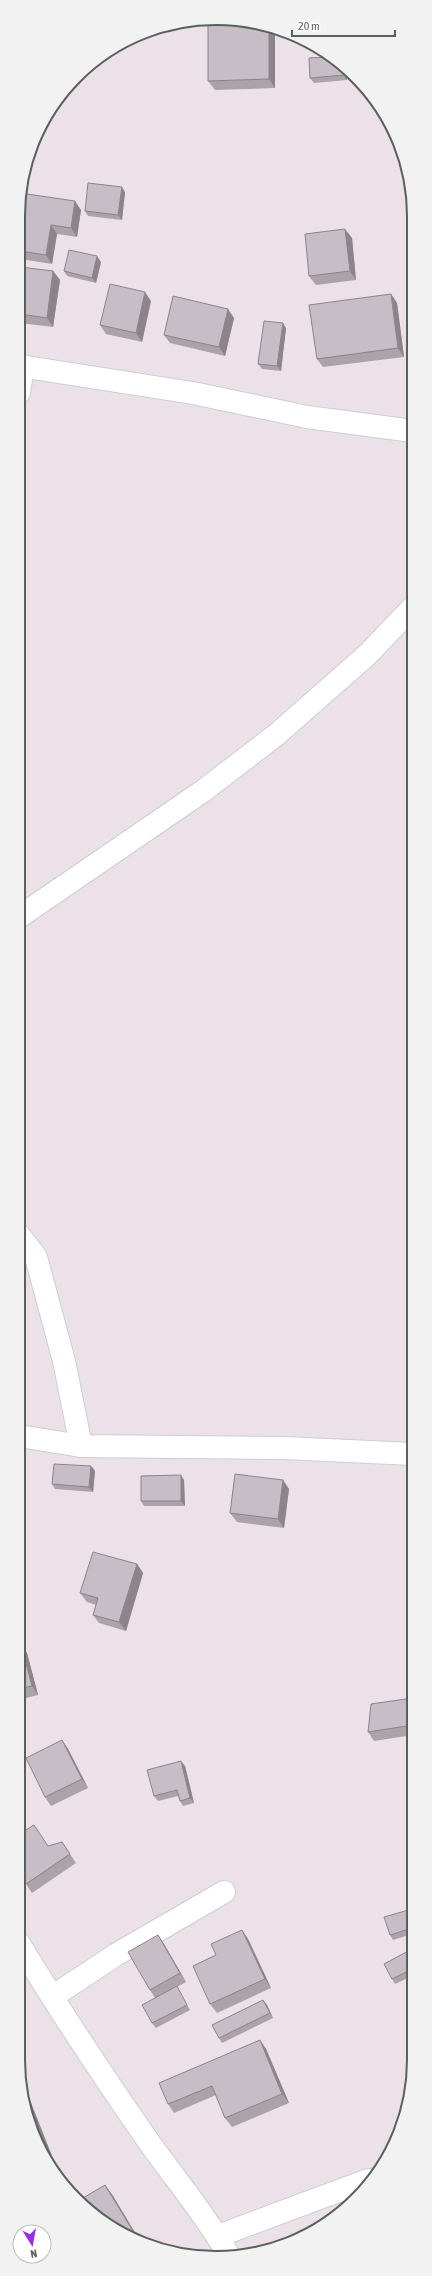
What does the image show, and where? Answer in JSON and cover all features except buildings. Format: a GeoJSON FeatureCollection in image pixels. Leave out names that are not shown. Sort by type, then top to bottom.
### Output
{"type":"FeatureCollection","features":[{"type":"Feature","properties":{"kind":"street"},"geometry":{"type":"LineString","coordinates":[[25,367],[193,393],[307,418],[407,430]]}},
{"type":"Feature","properties":{"kind":"street"},"geometry":{"type":"LineString","coordinates":[[25,914],[203,791],[276,735],[366,655],[407,613]]}},
{"type":"Feature","properties":{"kind":"street"},"geometry":{"type":"LineString","coordinates":[[25,1243],[36,1257],[64,1361],[81,1446]]}},
{"type":"Feature","properties":{"kind":"street"},"geometry":{"type":"LineString","coordinates":[[25,1437],[81,1446],[284,1448],[407,1456]]}},
{"type":"Feature","properties":{"kind":"street"},"geometry":{"type":"LineString","coordinates":[[52,1997],[117,1954],[224,1892]]}},
{"type":"Feature","properties":{"kind":"street"},"geometry":{"type":"LineString","coordinates":[[25,1953],[52,1997],[145,2136],[223,2245],[363,2182]]}}]}
